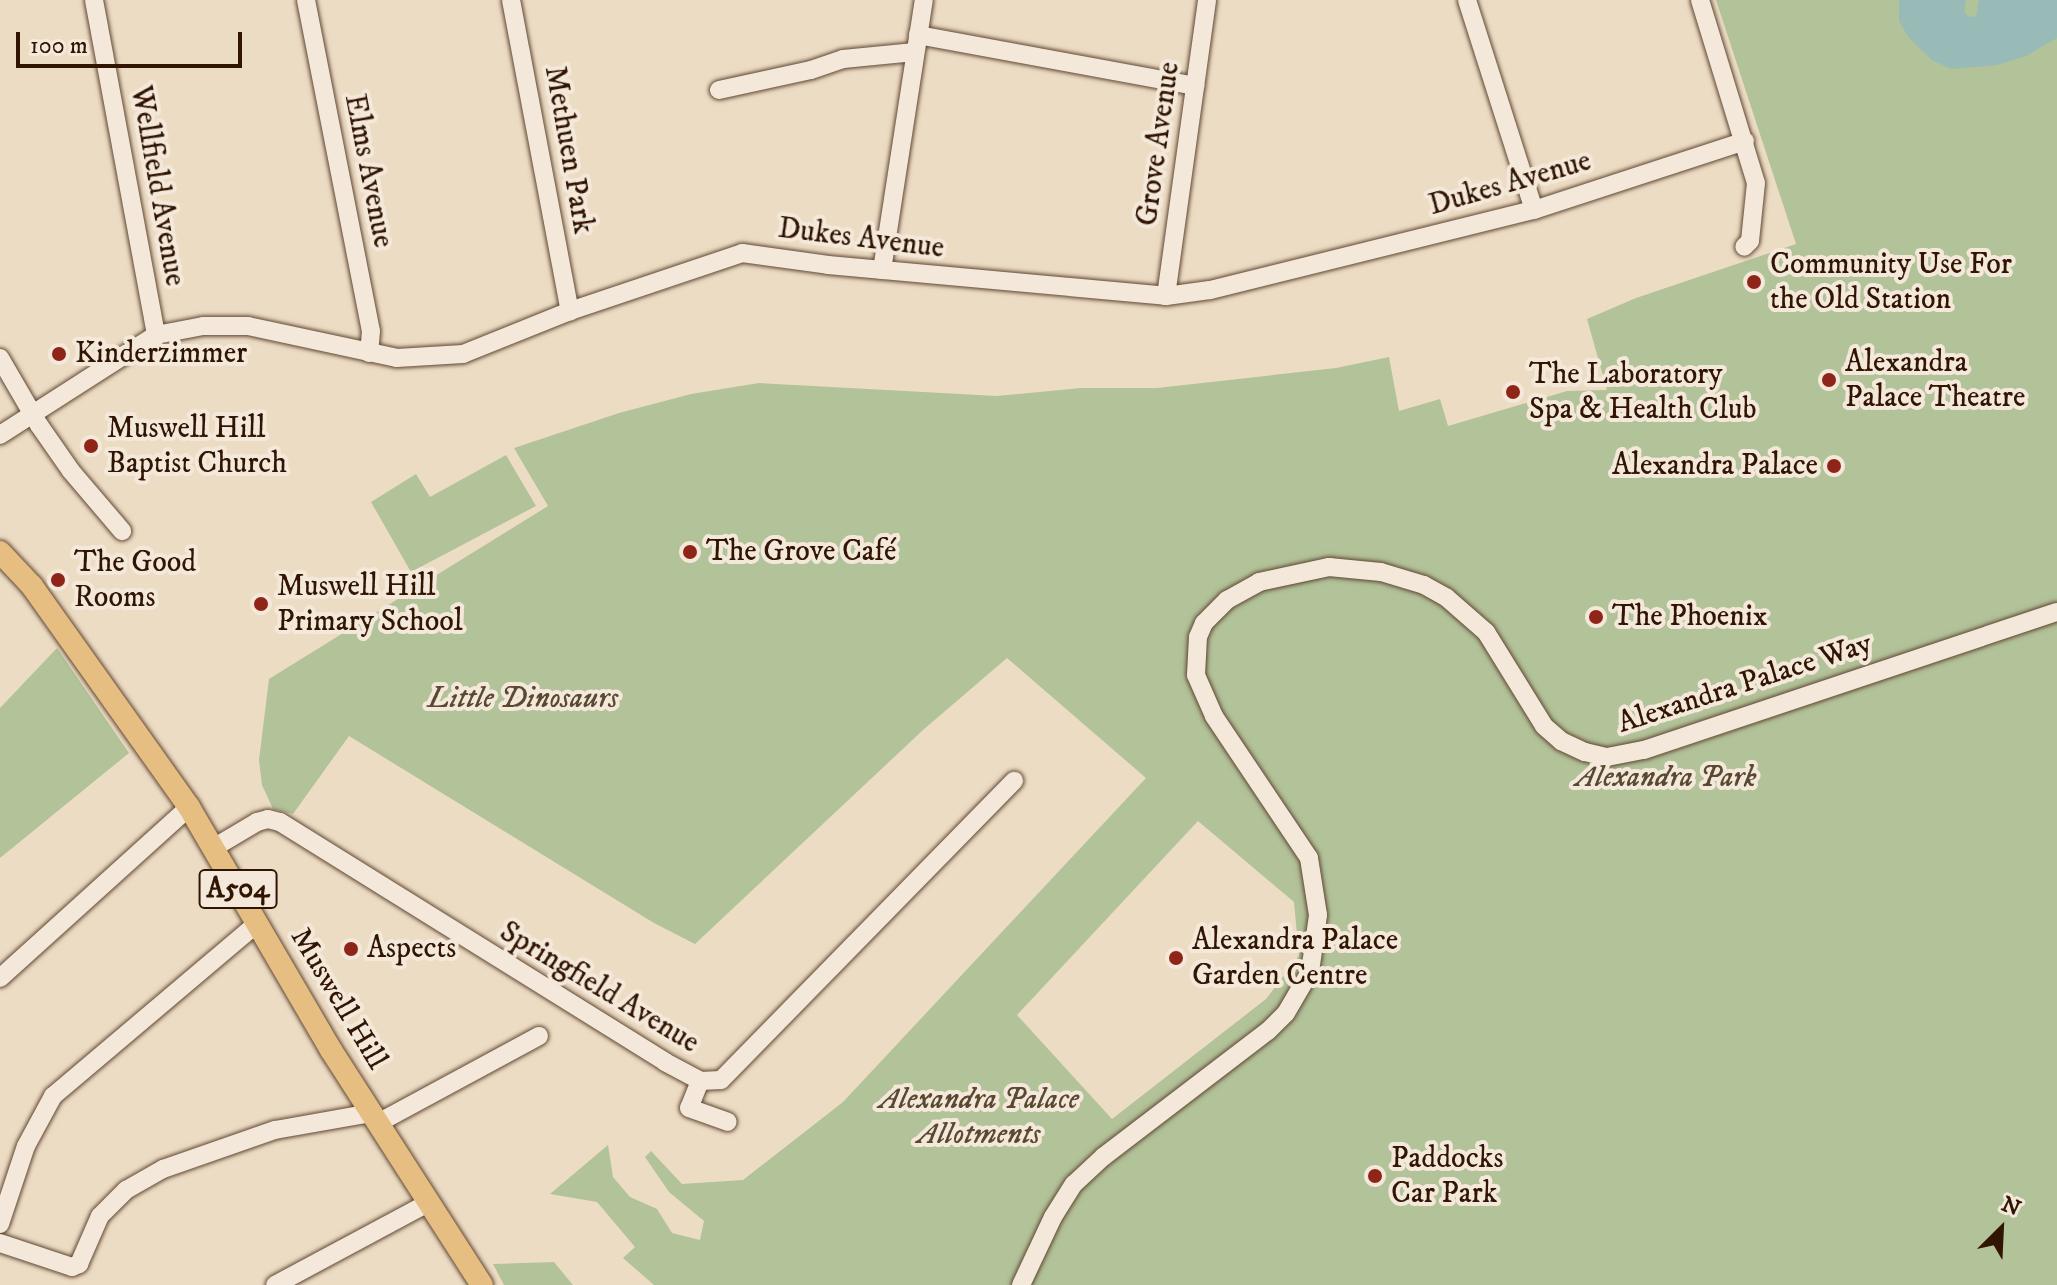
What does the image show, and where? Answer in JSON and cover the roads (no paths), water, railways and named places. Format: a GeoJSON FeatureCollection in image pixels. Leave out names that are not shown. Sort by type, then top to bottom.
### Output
{"type":"FeatureCollection","features":[{"type":"Feature","properties":{"kind":"main road","name":"Muswell Hill"},"geometry":{"type":"LineString","coordinates":[[0,552],[32,586],[189,807],[374,1118],[482,1285]]}},
{"type":"Feature","properties":{"kind":"street","name":"Wellfield Avenue"},"geometry":{"type":"LineString","coordinates":[[94,0],[156,335]]}},
{"type":"Feature","properties":{"kind":"street","name":"Elms Avenue"},"geometry":{"type":"LineString","coordinates":[[306,0],[371,331],[369,353]]}},
{"type":"Feature","properties":{"kind":"street","name":"Methuen Park"},"geometry":{"type":"LineString","coordinates":[[511,0],[570,311]]}},
{"type":"Feature","properties":{"kind":"street"},"geometry":{"type":"LineString","coordinates":[[882,270],[924,0]]}},
{"type":"Feature","properties":{"kind":"street","name":"Grove Avenue"},"geometry":{"type":"LineString","coordinates":[[1166,296],[1207,0]]}},
{"type":"Feature","properties":{"kind":"street"},"geometry":{"type":"LineString","coordinates":[[1467,0],[1534,210]]}},
{"type":"Feature","properties":{"kind":"street"},"geometry":{"type":"LineString","coordinates":[[1700,0],[1756,183],[1750,241],[1744,247]]}},
{"type":"Feature","properties":{"kind":"street"},"geometry":{"type":"LineString","coordinates":[[719,90],[916,44],[1195,86]]}},
{"type":"Feature","properties":{"kind":"street","name":"Dukes Avenue"},"geometry":{"type":"LineString","coordinates":[[0,435],[156,335],[203,326],[248,326],[397,358],[463,354],[570,311],[742,253],[882,270],[1166,296],[1210,290],[1534,210],[1745,141]]}},
{"type":"Feature","properties":{"kind":"street"},"geometry":{"type":"LineString","coordinates":[[0,358],[71,471],[122,531]]}},
{"type":"Feature","properties":{"kind":"street","name":"Alexandra Palace Way"},"geometry":{"type":"LineString","coordinates":[[1021,1285],[1053,1217],[1074,1184],[1103,1157],[1268,1031],[1292,1004],[1310,972],[1318,915],[1309,858],[1214,716],[1196,675],[1198,637],[1204,623],[1227,600],[1259,582],[1329,567],[1381,572],[1424,585],[1447,598],[1486,632],[1544,726],[1561,741],[1585,752],[1607,757],[1644,750],[2057,612]]}},
{"type":"Feature","properties":{"kind":"street","name":"Springfield Avenue"},"geometry":{"type":"LineString","coordinates":[[215,847],[257,822],[268,819],[280,822],[535,983],[700,1081],[721,1080],[1014,781]]}},
{"type":"Feature","properties":{"kind":"street"},"geometry":{"type":"LineString","coordinates":[[0,978],[189,807]]}},
{"type":"Feature","properties":{"kind":"street"},"geometry":{"type":"LineString","coordinates":[[0,1224],[8,1172],[53,1096],[258,923]]}},
{"type":"Feature","properties":{"kind":"street"},"geometry":{"type":"LineString","coordinates":[[0,1243],[72,1267],[79,1264],[100,1216],[126,1190],[163,1169],[275,1130],[374,1118],[539,1036]]}},
{"type":"Feature","properties":{"kind":"street"},"geometry":{"type":"LineString","coordinates":[[700,1081],[689,1108],[728,1122]]}},
{"type":"Feature","properties":{"kind":"street"},"geometry":{"type":"LineString","coordinates":[[275,1285],[430,1202]]}},
{"type":"Feature","properties":{"kind":"street"},"geometry":{"type":"LineString","coordinates":[[64,1285],[72,1267]]}},
{"type":"Feature","properties":{"kind":"water"},"geometry":{"type":"Polygon","coordinates":[[[1899,0],[1966,0],[1964,12],[1969,17],[1976,16],[1979,0],[2057,0],[2057,38],[2026,56],[1997,65],[1951,69],[1932,60],[1909,38],[1899,21],[1899,0]]]}},
{"type":"Feature","properties":{"kind":"place","name":"Community Use For the Old Station"},"geometry":{"type":"Point","coordinates":[1754,282]}},
{"type":"Feature","properties":{"kind":"place","name":"Kinderzimmer"},"geometry":{"type":"Point","coordinates":[59,354]}},
{"type":"Feature","properties":{"kind":"place","name":"Alexandra Palace Theatre"},"geometry":{"type":"Point","coordinates":[1829,380]}},
{"type":"Feature","properties":{"kind":"place","name":"The Laboratory Spa & Health Club"},"geometry":{"type":"Point","coordinates":[1513,392]}},
{"type":"Feature","properties":{"kind":"place","name":"Muswell Hill Baptist Church"},"geometry":{"type":"Point","coordinates":[91,446]}},
{"type":"Feature","properties":{"kind":"place","name":"Alexandra Palace"},"geometry":{"type":"Point","coordinates":[1834,466]}},
{"type":"Feature","properties":{"kind":"place","name":"The Grove Café"},"geometry":{"type":"Point","coordinates":[690,552]}},
{"type":"Feature","properties":{"kind":"place","name":"The Good Rooms"},"geometry":{"type":"Point","coordinates":[58,580]}},
{"type":"Feature","properties":{"kind":"place","name":"Muswell Hill Primary School"},"geometry":{"type":"Point","coordinates":[261,604]}},
{"type":"Feature","properties":{"kind":"place","name":"The Phoenix"},"geometry":{"type":"Point","coordinates":[1596,617]}},
{"type":"Feature","properties":{"kind":"place","name":"Aspects"},"geometry":{"type":"Point","coordinates":[351,949]}},
{"type":"Feature","properties":{"kind":"place","name":"Alexandra Palace Garden Centre"},"geometry":{"type":"Point","coordinates":[1176,958]}},
{"type":"Feature","properties":{"kind":"place","name":"Paddocks Car Park"},"geometry":{"type":"Point","coordinates":[1375,1176]}},
{"type":"Feature","properties":{"kind":"park label","name":"Little Dinosaurs"},"geometry":{"type":"Point","coordinates":[523,699]}},
{"type":"Feature","properties":{"kind":"park label","name":"Alexandra Park"},"geometry":{"type":"Point","coordinates":[1666,778]}},
{"type":"Feature","properties":{"kind":"park label","name":"Alexandra Palace Allotments"},"geometry":{"type":"Point","coordinates":[979,1117]}}]}
